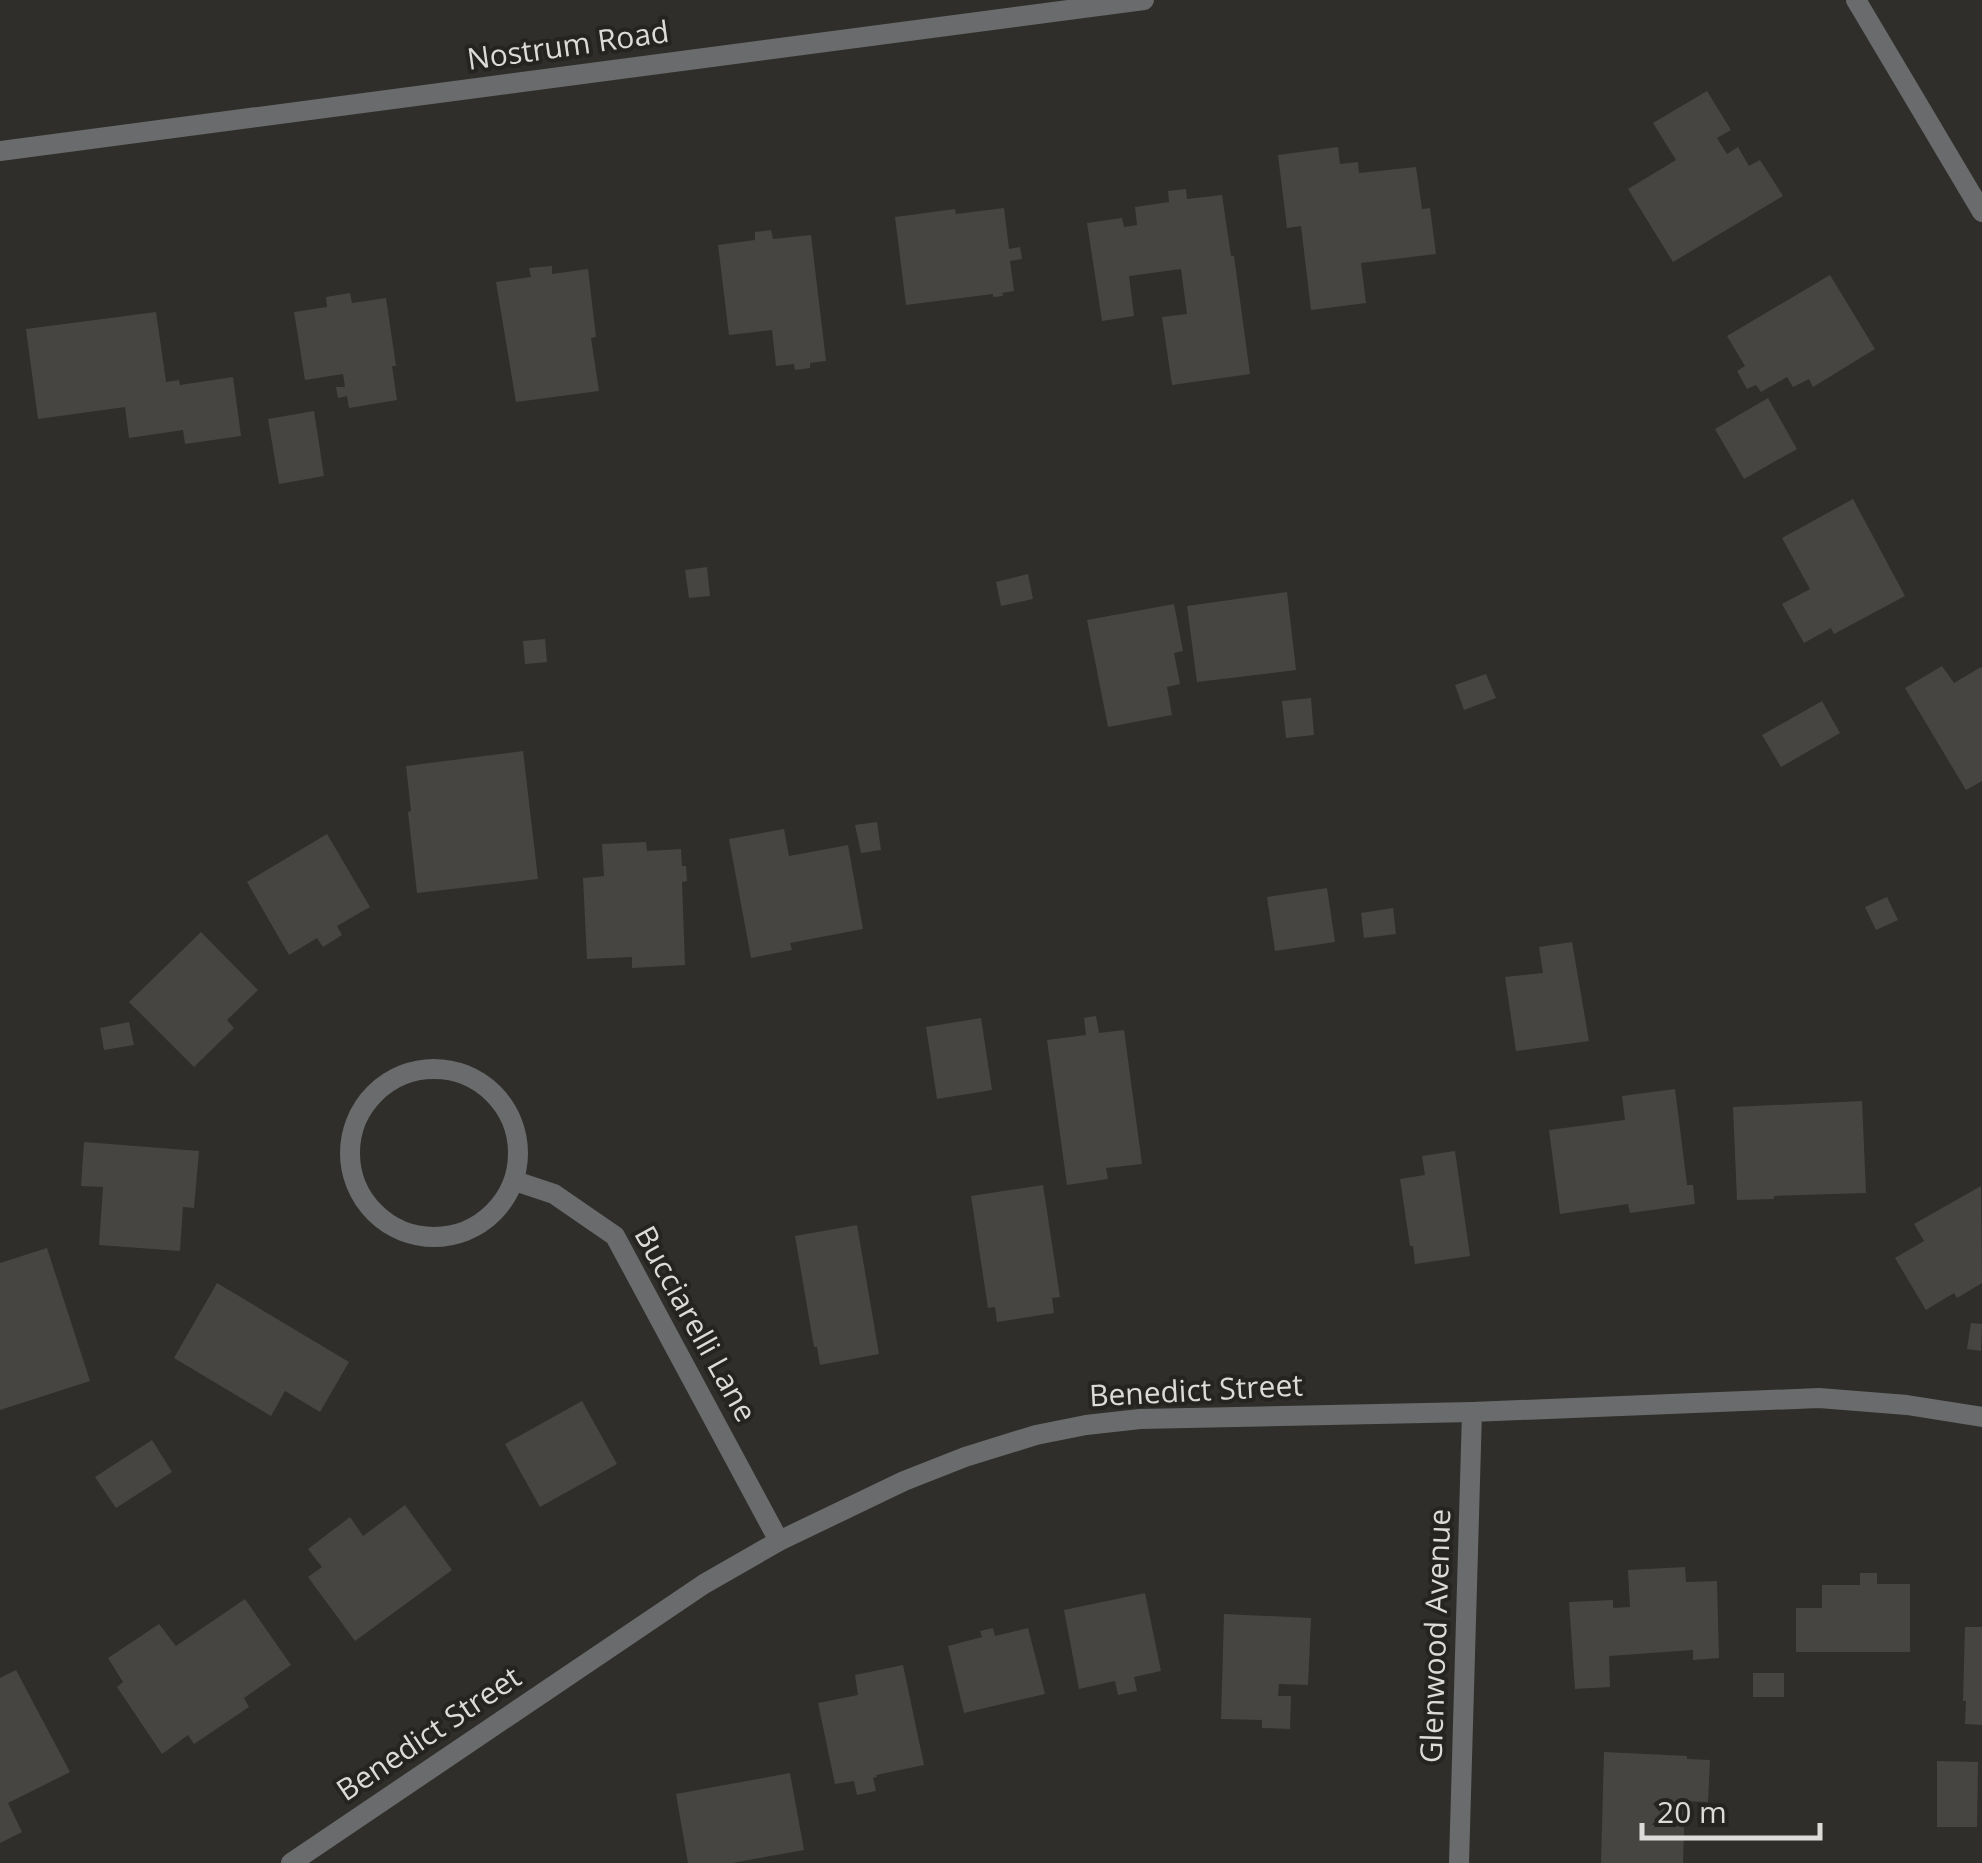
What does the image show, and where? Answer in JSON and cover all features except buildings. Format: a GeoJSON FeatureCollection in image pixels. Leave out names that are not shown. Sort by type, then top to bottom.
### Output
{"type":"FeatureCollection","features":[{"type":"Feature","properties":{"kind":"street","name":"Nostrum Road"},"geometry":{"type":"LineString","coordinates":[[0,151],[1144,0]]}},
{"type":"Feature","properties":{"kind":"street"},"geometry":{"type":"LineString","coordinates":[[1856,0],[1982,212]]}},
{"type":"Feature","properties":{"kind":"street"},"geometry":{"type":"LineString","coordinates":[[429,1068],[462,1072],[491,1089],[512,1116],[520,1148],[515,1181],[498,1209],[472,1229],[440,1238],[406,1233],[378,1216],[358,1190],[349,1158],[353,1126],[370,1097],[396,1076],[429,1068]]}},
{"type":"Feature","properties":{"kind":"street","name":"Bucciarelli Lane"},"geometry":{"type":"LineString","coordinates":[[515,1181],[554,1194],[615,1236],[779,1541]]}},
{"type":"Feature","properties":{"kind":"street","name":"Benedict Street"},"geometry":{"type":"LineString","coordinates":[[291,1863],[704,1584],[779,1541],[904,1480],[1036,1435],[1140,1420],[1820,1398],[1907,1405],[1982,1417]]}},
{"type":"Feature","properties":{"kind":"street","name":"Glenwood Avenue"},"geometry":{"type":"LineString","coordinates":[[1459,1863],[1472,1412]]}}]}
